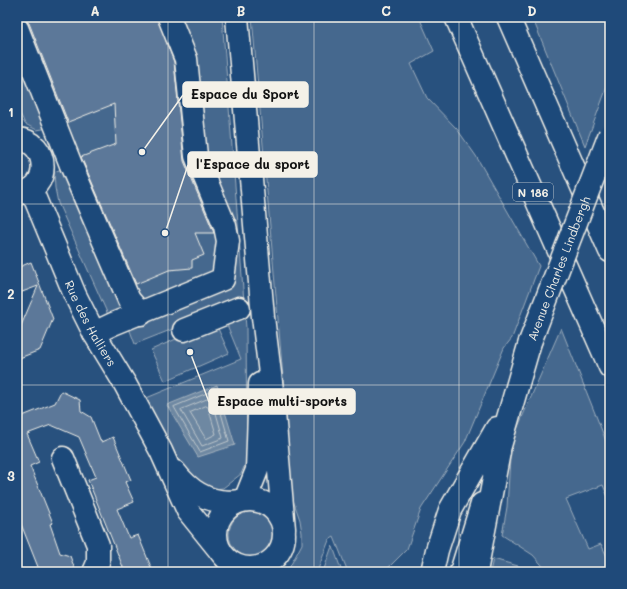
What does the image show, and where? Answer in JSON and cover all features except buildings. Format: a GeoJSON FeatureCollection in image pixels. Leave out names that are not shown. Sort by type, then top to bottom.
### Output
{"type":"FeatureCollection","features":[{"type":"Feature","properties":{"kind":"main road"},"geometry":{"type":"LineString","coordinates":[[94,333],[223,280],[228,241],[225,226],[196,156],[186,59],[169,17]]}},
{"type":"Feature","properties":{"kind":"main road"},"geometry":{"type":"LineString","coordinates":[[237,17],[263,317],[272,390],[284,529],[284,541],[276,562],[253,568],[238,565],[227,560],[217,544],[216,526],[224,511],[242,500],[259,500],[271,506],[280,516],[284,529]]}},
{"type":"Feature","properties":{"kind":"main road","name":"N 186"},"geometry":{"type":"LineString","coordinates":[[456,17],[610,367]]}},
{"type":"Feature","properties":{"kind":"main road"},"geometry":{"type":"LineString","coordinates":[[508,17],[610,252]]}},
{"type":"Feature","properties":{"kind":"main road"},"geometry":{"type":"LineString","coordinates":[[17,28],[71,165],[129,300],[141,314]]}},
{"type":"Feature","properties":{"kind":"main road","name":"Avenue Charles Lindbergh"},"geometry":{"type":"LineString","coordinates":[[461,572],[499,452],[510,404],[530,342],[610,134]]}},
{"type":"Feature","properties":{"kind":"main road"},"geometry":{"type":"LineString","coordinates":[[17,139],[29,142],[37,148],[42,156],[44,165],[38,183],[24,191]]}},
{"type":"Feature","properties":{"kind":"main road","name":"Rue des Halliers"},"geometry":{"type":"LineString","coordinates":[[24,191],[94,333],[125,384],[161,451],[188,512],[227,560]]}},
{"type":"Feature","properties":{"kind":"main road"},"geometry":{"type":"LineString","coordinates":[[184,330],[239,308]]}},
{"type":"Feature","properties":{"kind":"main road"},"geometry":{"type":"LineString","coordinates":[[242,500],[257,470],[263,317]]}},
{"type":"Feature","properties":{"kind":"main road","name":"Avenue Charles Lindbergh"},"geometry":{"type":"LineString","coordinates":[[432,572],[437,550],[450,510],[510,404]]}},
{"type":"Feature","properties":{"kind":"main road","name":"Rue des Halliers"},"geometry":{"type":"LineString","coordinates":[[161,451],[180,478],[195,492],[220,502],[242,500]]}},
{"type":"Feature","properties":{"kind":"main road"},"geometry":{"type":"LineString","coordinates":[[476,572],[499,452]]}},
{"type":"Feature","properties":{"kind":"main road"},"geometry":{"type":"LineString","coordinates":[[63,458],[98,545],[99,556],[97,571]]}},
{"type":"Feature","properties":{"kind":"shaded area"},"geometry":{"type":"Polygon","coordinates":[[[17,17],[222,17],[246,328],[247,460],[241,474],[223,488],[215,489],[183,473],[144,399],[241,359],[221,310],[135,344],[129,328],[109,317],[58,203],[54,172],[64,168],[48,128],[37,130],[25,124],[17,107],[17,17]]]}},
{"type":"Feature","properties":{"kind":"shaded area"},"geometry":{"type":"Polygon","coordinates":[[[252,17],[419,17],[434,51],[411,64],[427,98],[457,129],[476,156],[539,266],[512,338],[504,348],[465,442],[421,509],[407,549],[384,572],[348,572],[334,537],[329,540],[317,572],[287,572],[302,544],[302,533],[300,520],[293,500],[288,459],[284,389],[252,17]]]}},
{"type":"Feature","properties":{"kind":"shaded area"},"geometry":{"type":"Polygon","coordinates":[[[532,17],[610,17],[610,79],[585,146],[532,17]]]}},
{"type":"Feature","properties":{"kind":"shaded area"},"geometry":{"type":"Polygon","coordinates":[[[215,322],[229,353],[165,381],[151,350],[215,322]]]}},
{"type":"Feature","properties":{"kind":"shaded area"},"geometry":{"type":"Polygon","coordinates":[[[561,328],[610,451],[610,502],[603,485],[566,499],[588,549],[601,544],[610,563],[610,572],[548,572],[533,555],[502,535],[507,507],[511,443],[561,328]]]}},
{"type":"Feature","properties":{"kind":"shaded area"},"geometry":{"type":"Polygon","coordinates":[[[252,511],[265,515],[271,521],[275,534],[271,547],[265,553],[252,557],[239,553],[233,547],[229,534],[233,521],[239,515],[252,511]]]}},
{"type":"Feature","properties":{"kind":"shaded area"},"geometry":{"type":"Polygon","coordinates":[[[332,546],[333,547],[342,572],[323,572],[332,546]]]}},
{"type":"Feature","properties":{"kind":"shaded area"},"geometry":{"type":"Polygon","coordinates":[[[493,559],[518,566],[526,572],[490,572],[493,559]]]}},
{"type":"Feature","properties":{"kind":"water"},"geometry":{"type":"Polygon","coordinates":[[[217,385],[235,445],[198,457],[167,405],[217,385]]]}},
{"type":"Feature","properties":{"kind":"place","name":"Espace du Sport"},"geometry":{"type":"Point","coordinates":[142,152]}},
{"type":"Feature","properties":{"kind":"place","name":"l'Espace du sport"},"geometry":{"type":"Point","coordinates":[165,233]}},
{"type":"Feature","properties":{"kind":"place","name":"Espace multi-sports"},"geometry":{"type":"Point","coordinates":[190,352]}}]}
